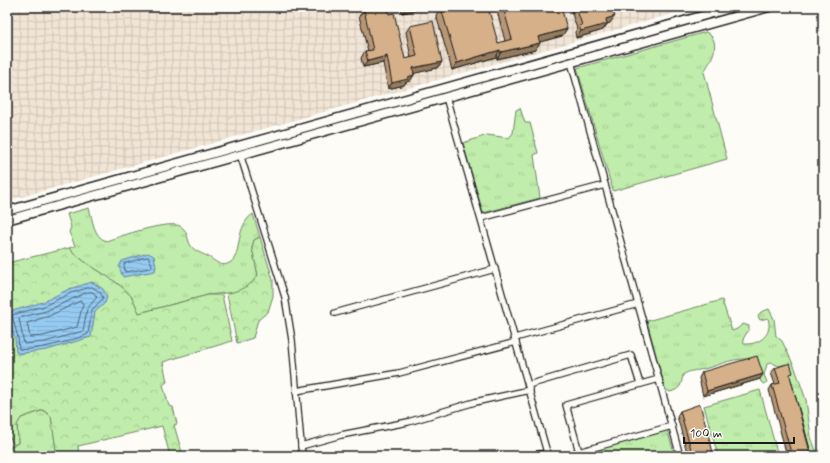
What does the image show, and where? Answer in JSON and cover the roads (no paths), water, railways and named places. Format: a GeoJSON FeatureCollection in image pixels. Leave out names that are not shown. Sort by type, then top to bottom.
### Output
{"type":"FeatureCollection","features":[{"type":"Feature","properties":{"kind":"street"},"geometry":{"type":"LineString","coordinates":[[7,210],[734,7],[737,16]]}},
{"type":"Feature","properties":{"kind":"street"},"geometry":{"type":"LineString","coordinates":[[7,220],[769,7]]}},
{"type":"Feature","properties":{"kind":"street"},"geometry":{"type":"LineString","coordinates":[[568,53],[680,456]]}},
{"type":"Feature","properties":{"kind":"street"},"geometry":{"type":"LineString","coordinates":[[446,97],[548,454],[529,456]]}},
{"type":"Feature","properties":{"kind":"street"},"geometry":{"type":"LineString","coordinates":[[240,154],[285,297],[302,456]]}},
{"type":"Feature","properties":{"kind":"street"},"geometry":{"type":"LineString","coordinates":[[481,218],[605,185]]}},
{"type":"Feature","properties":{"kind":"street"},"geometry":{"type":"LineString","coordinates":[[336,313],[495,269]]}},
{"type":"Feature","properties":{"kind":"street"},"geometry":{"type":"LineString","coordinates":[[296,391],[399,373],[638,304]]}},
{"type":"Feature","properties":{"kind":"street"},"geometry":{"type":"LineString","coordinates":[[301,446],[341,435],[408,422],[529,387],[631,355],[640,384]]}},
{"type":"Feature","properties":{"kind":"street"},"geometry":{"type":"LineString","coordinates":[[580,452],[566,405],[659,379]]}},
{"type":"Feature","properties":{"kind":"street"},"geometry":{"type":"LineString","coordinates":[[564,456],[672,426]]}},
{"type":"Feature","properties":{"kind":"water"},"geometry":{"type":"Polygon","coordinates":[[[148,253],[154,256],[156,266],[155,271],[123,277],[119,267],[122,261],[148,253]]]}},
{"type":"Feature","properties":{"kind":"water"},"geometry":{"type":"Polygon","coordinates":[[[92,282],[103,289],[107,297],[105,303],[95,312],[91,337],[47,350],[18,354],[16,352],[15,339],[8,318],[9,312],[43,302],[69,289],[92,282]]]}}]}
